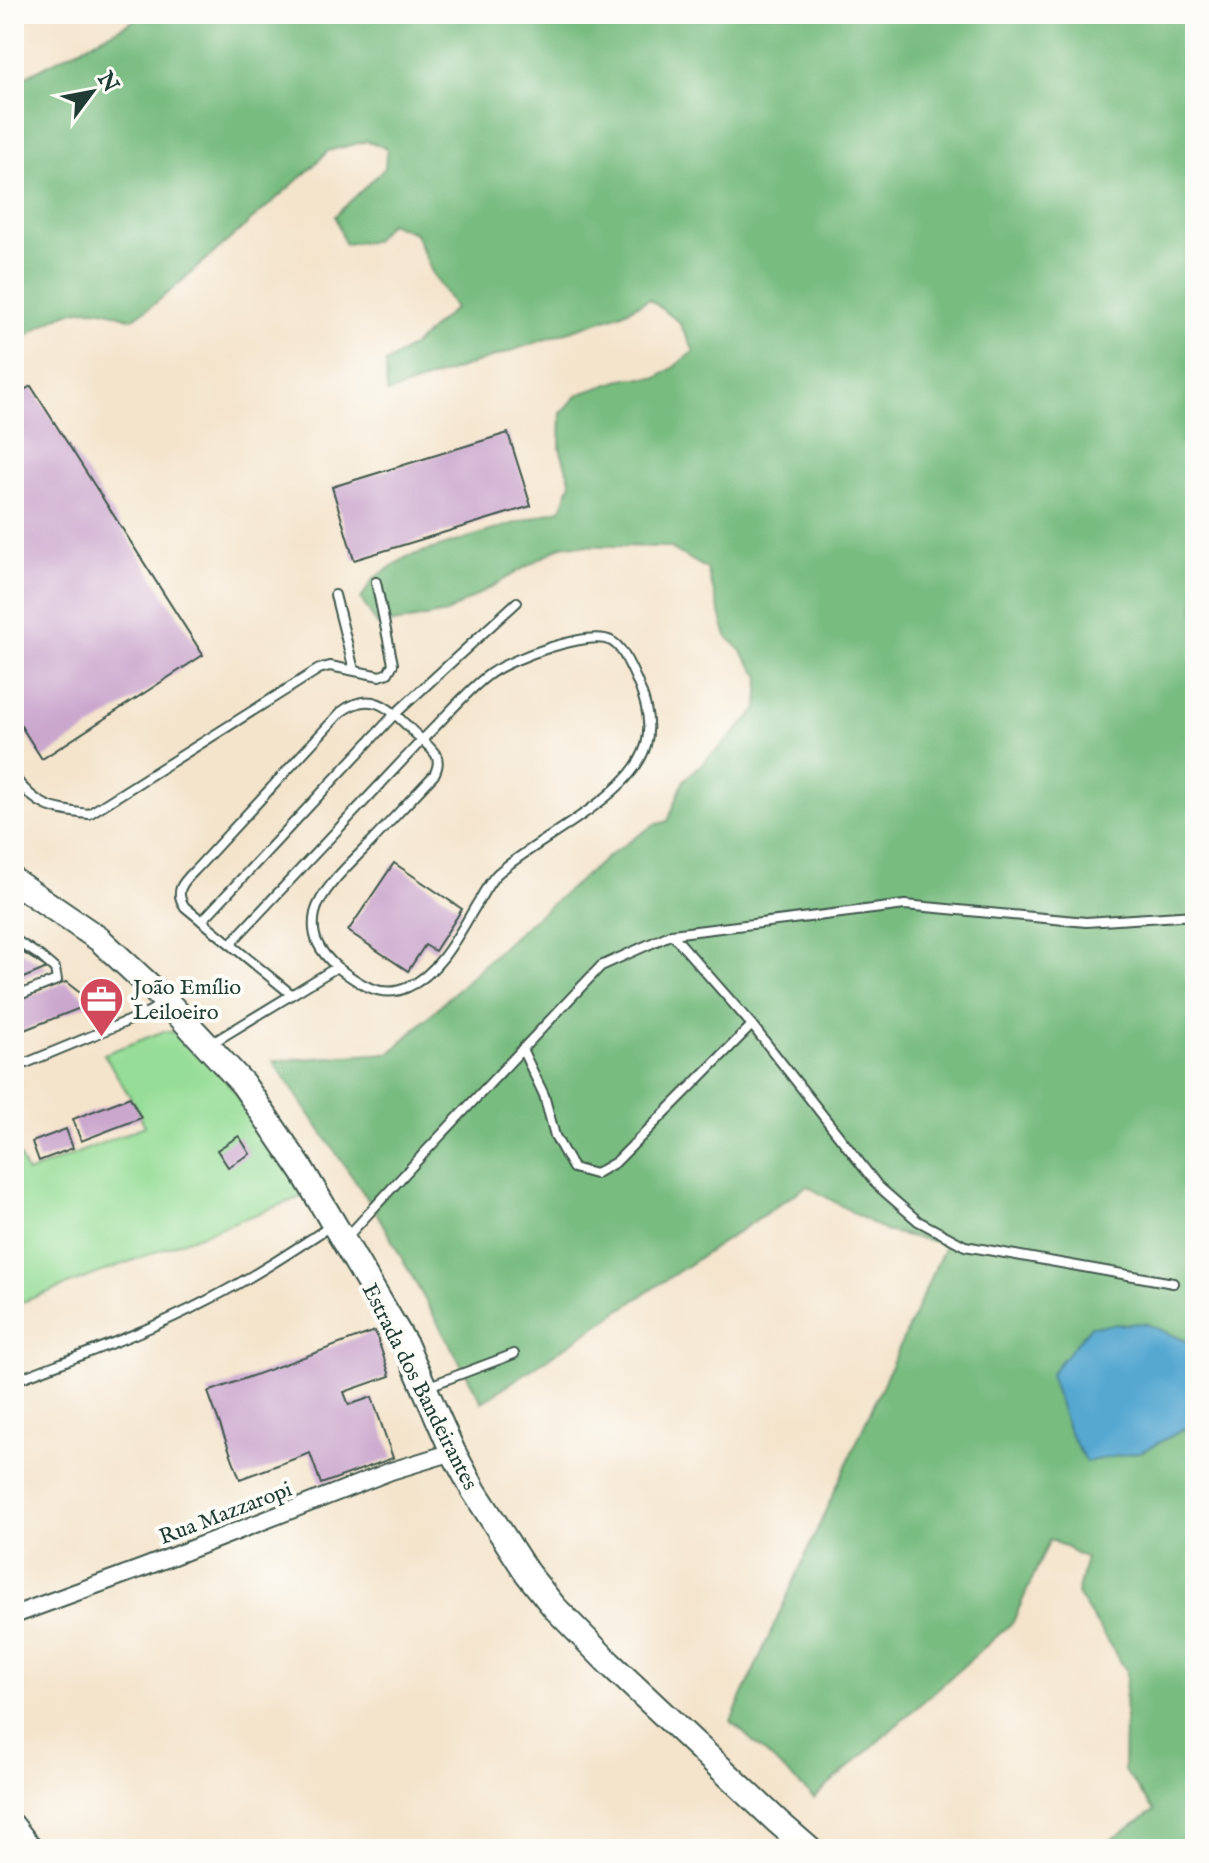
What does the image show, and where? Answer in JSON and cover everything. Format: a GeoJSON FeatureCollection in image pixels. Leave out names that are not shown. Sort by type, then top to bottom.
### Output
{"type":"FeatureCollection","features":[{"type":"Feature","properties":{"kind":"main road","name":"Estrada dos Bandeirantes"},"geometry":{"type":"LineString","coordinates":[[14,881],[99,939],[167,1002],[243,1084],[303,1172],[406,1346],[453,1452],[474,1491],[527,1573],[555,1608],[621,1674],[808,1849]]}},
{"type":"Feature","properties":{"kind":"street","name":"Rua Mazzaropi"},"geometry":{"type":"LineString","coordinates":[[14,1615],[391,1471],[453,1452]]}},
{"type":"Feature","properties":{"kind":"street"},"geometry":{"type":"LineString","coordinates":[[14,1822],[35,1849]]}},
{"type":"Feature","properties":{"kind":"lane"},"geometry":{"type":"LineString","coordinates":[[14,777],[27,794],[57,811],[89,814],[319,669],[330,666],[380,676],[388,673],[393,664],[376,582]]}},
{"type":"Feature","properties":{"kind":"lane"},"geometry":{"type":"LineString","coordinates":[[335,595],[354,670]]}},
{"type":"Feature","properties":{"kind":"lane"},"geometry":{"type":"LineString","coordinates":[[202,921],[394,715],[517,602]]}},
{"type":"Feature","properties":{"kind":"lane"},"geometry":{"type":"LineString","coordinates":[[230,944],[422,740],[489,674],[510,661],[534,652],[586,639],[609,639],[618,645],[631,667],[649,722],[641,758],[623,782],[493,878],[435,966],[410,987],[394,992],[376,991],[358,983],[324,955],[316,940],[315,911],[320,899],[340,874],[434,775],[439,766],[438,758],[422,740],[382,705],[371,700],[353,703],[341,712],[179,891],[185,907],[230,944],[291,994]]}},
{"type":"Feature","properties":{"kind":"lane"},"geometry":{"type":"LineString","coordinates":[[14,1381],[118,1341],[203,1303],[339,1232],[601,966],[672,934],[905,905],[1086,922],[1195,915]]}},
{"type":"Feature","properties":{"kind":"lane"},"geometry":{"type":"LineString","coordinates":[[672,934],[752,1025],[878,1186],[918,1221],[965,1246],[1173,1283]]}},
{"type":"Feature","properties":{"kind":"lane"},"geometry":{"type":"LineString","coordinates":[[14,939],[55,969],[57,980],[14,997]]}},
{"type":"Feature","properties":{"kind":"lane"},"geometry":{"type":"LineString","coordinates":[[208,1046],[337,967]]}},
{"type":"Feature","properties":{"kind":"lane"},"geometry":{"type":"LineString","coordinates":[[14,1068],[167,1002]]}},
{"type":"Feature","properties":{"kind":"lane"},"geometry":{"type":"LineString","coordinates":[[522,1049],[544,1095],[555,1136],[573,1168],[595,1174],[616,1162],[752,1025]]}},
{"type":"Feature","properties":{"kind":"lane"},"geometry":{"type":"LineString","coordinates":[[425,1388],[514,1354]]}},
{"type":"Feature","properties":{"kind":"green space"},"geometry":{"type":"Polygon","coordinates":[[[147,14],[1195,14],[1195,1345],[1144,1323],[1143,1451],[1195,1423],[1195,1836],[1165,1849],[1097,1849],[1154,1811],[1124,1770],[1126,1670],[1077,1594],[1086,1558],[1050,1539],[1013,1622],[814,1798],[731,1721],[946,1244],[885,1231],[807,1186],[482,1402],[375,1210],[273,1061],[390,1053],[515,935],[611,854],[654,825],[668,821],[684,780],[758,709],[760,677],[727,637],[707,569],[669,547],[564,545],[446,613],[378,626],[361,599],[374,578],[407,557],[561,509],[571,483],[560,448],[561,413],[579,394],[627,378],[657,378],[694,351],[679,322],[649,299],[620,314],[387,393],[386,363],[414,345],[455,308],[432,272],[415,233],[389,223],[374,241],[345,244],[335,216],[385,168],[387,148],[367,141],[328,151],[176,286],[132,319],[105,311],[77,311],[55,319],[14,344],[14,82],[147,14]]]}},
{"type":"Feature","properties":{"kind":"green space"},"geometry":{"type":"Polygon","coordinates":[[[164,1031],[184,1034],[226,1080],[304,1196],[14,1305],[14,1144],[27,1173],[145,1126],[104,1054],[164,1031]]]}},
{"type":"Feature","properties":{"kind":"water"},"geometry":{"type":"Polygon","coordinates":[[[1144,1323],[1195,1345],[1195,1423],[1143,1451],[1086,1462],[1069,1432],[1050,1374],[1091,1326],[1144,1323]]]}},
{"type":"Feature","properties":{"kind":"building"},"geometry":{"type":"Polygon","coordinates":[[[31,386],[203,655],[42,759],[14,715],[14,396],[31,386]]]}},
{"type":"Feature","properties":{"kind":"building"},"geometry":{"type":"Polygon","coordinates":[[[508,433],[531,506],[354,560],[332,487],[508,433]]]}},
{"type":"Feature","properties":{"kind":"building"},"geometry":{"type":"Polygon","coordinates":[[[394,863],[462,909],[435,951],[425,945],[408,971],[348,931],[394,863]]]}},
{"type":"Feature","properties":{"kind":"building"},"geometry":{"type":"Polygon","coordinates":[[[14,947],[47,968],[14,982],[14,947]]]}},
{"type":"Feature","properties":{"kind":"building"},"geometry":{"type":"Polygon","coordinates":[[[66,982],[93,1003],[14,1034],[14,1002],[66,982]]]}},
{"type":"Feature","properties":{"kind":"building"},"geometry":{"type":"Polygon","coordinates":[[[130,1097],[141,1118],[81,1141],[73,1119],[130,1097]]]}},
{"type":"Feature","properties":{"kind":"building"},"geometry":{"type":"Polygon","coordinates":[[[66,1129],[73,1148],[39,1161],[32,1142],[66,1129]]]}},
{"type":"Feature","properties":{"kind":"building"},"geometry":{"type":"Polygon","coordinates":[[[239,1136],[250,1154],[228,1167],[217,1150],[239,1136]]]}},
{"type":"Feature","properties":{"kind":"building"},"geometry":{"type":"Polygon","coordinates":[[[375,1331],[390,1376],[344,1392],[349,1405],[372,1397],[393,1458],[321,1484],[310,1453],[240,1479],[208,1392],[375,1331]]]}},
{"type":"Feature","properties":{"kind":"place","name":"João Emílio Leiloeiro"},"geometry":{"type":"Point","coordinates":[102,1038]}}]}
